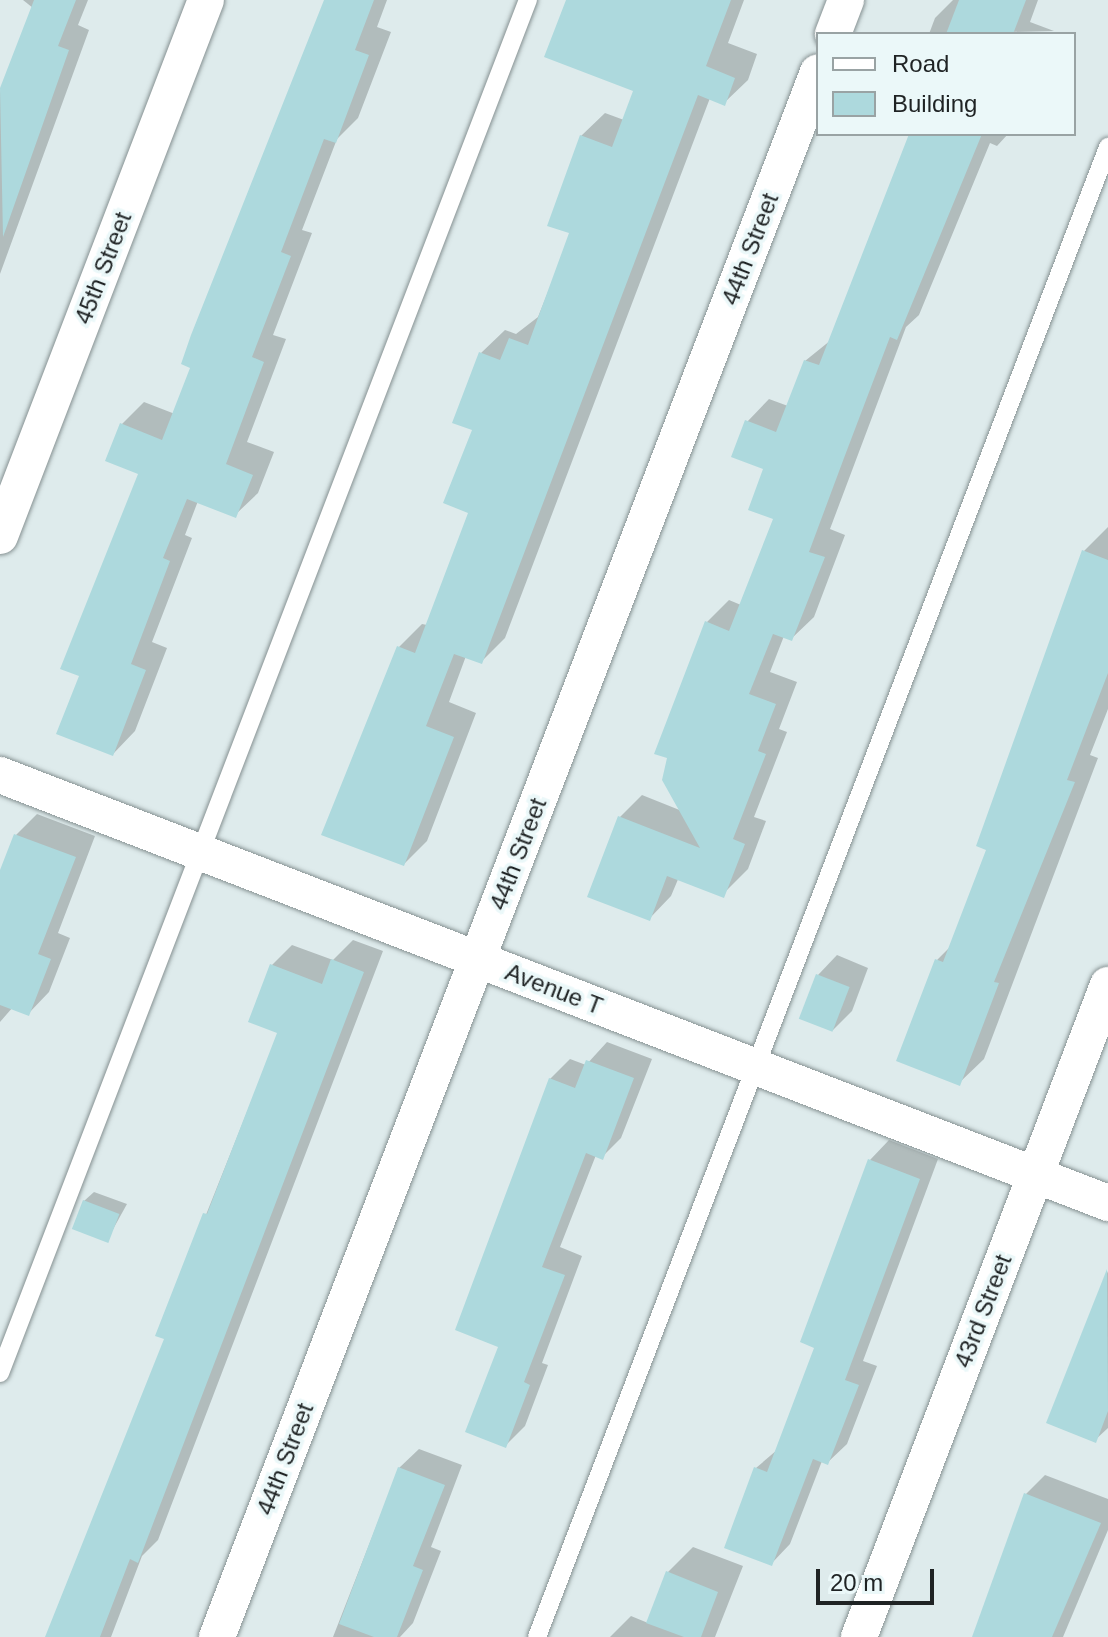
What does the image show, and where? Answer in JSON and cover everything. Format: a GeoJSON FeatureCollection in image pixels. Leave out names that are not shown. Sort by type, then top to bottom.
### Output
{"type":"FeatureCollection","features":[{"type":"Feature","properties":{"kind":"street","name":"45th Street"},"geometry":{"type":"LineString","coordinates":[[0,536],[206,0]]}},
{"type":"Feature","properties":{"kind":"street"},"geometry":{"type":"LineString","coordinates":[[834,32],[846,0]]}},
{"type":"Feature","properties":{"kind":"street","name":"44th Street"},"geometry":{"type":"LineString","coordinates":[[217,1637],[816,77]]}},
{"type":"Feature","properties":{"kind":"street","name":"Avenue T"},"geometry":{"type":"LineString","coordinates":[[0,775],[1108,1203]]}},
{"type":"Feature","properties":{"kind":"street","name":"43rd Street"},"geometry":{"type":"LineString","coordinates":[[859,1637],[1108,985]]}},
{"type":"Feature","properties":{"kind":"lane"},"geometry":{"type":"LineString","coordinates":[[0,1373],[528,0]]}},
{"type":"Feature","properties":{"kind":"lane"},"geometry":{"type":"LineString","coordinates":[[537,1637],[1108,147]]}},
{"type":"Feature","properties":{"kind":"building"},"geometry":{"type":"Polygon","coordinates":[[[34,0],[76,0],[58,46],[69,50],[3,237],[0,88],[34,0]]]}},
{"type":"Feature","properties":{"kind":"building"},"geometry":{"type":"Polygon","coordinates":[[[324,0],[374,0],[355,50],[369,55],[336,143],[324,139],[281,252],[291,256],[252,357],[264,362],[226,464],[253,475],[236,518],[187,499],[163,558],[170,561],[131,664],[146,670],[113,756],[56,734],[79,676],[60,669],[138,474],[105,461],[120,423],[162,440],[190,368],[181,364],[191,335],[324,0]]]}},
{"type":"Feature","properties":{"kind":"building"},"geometry":{"type":"Polygon","coordinates":[[[566,0],[731,0],[706,66],[735,78],[725,106],[698,95],[482,664],[454,654],[426,726],[454,737],[404,866],[321,835],[397,646],[415,653],[468,513],[443,503],[472,430],[452,423],[479,352],[500,360],[509,338],[528,345],[569,233],[547,226],[580,135],[612,147],[633,91],[544,57],[566,0]]]}},
{"type":"Feature","properties":{"kind":"building"},"geometry":{"type":"Polygon","coordinates":[[[959,0],[1026,0],[1014,32],[947,32],[959,0]]]}},
{"type":"Feature","properties":{"kind":"building"},"geometry":{"type":"Polygon","coordinates":[[[908,136],[981,136],[897,340],[890,337],[844,458],[809,552],[825,557],[792,641],[773,634],[749,694],[776,704],[758,751],[766,754],[733,839],[745,844],[724,898],[667,876],[650,921],[587,897],[618,816],[700,848],[662,780],[667,758],[654,754],[705,621],[729,631],[773,519],[748,510],[763,469],[731,457],[745,420],[776,432],[804,360],[819,365],[908,136]]]}},
{"type":"Feature","properties":{"kind":"building"},"geometry":{"type":"Polygon","coordinates":[[[1082,550],[1108,560],[1108,673],[1067,780],[1075,782],[994,982],[999,983],[960,1086],[896,1061],[935,959],[943,962],[986,850],[976,846],[1082,550]]]}},
{"type":"Feature","properties":{"kind":"building"},"geometry":{"type":"Polygon","coordinates":[[[14,834],[76,857],[38,954],[51,959],[29,1016],[0,1005],[0,870],[14,834]]]}},
{"type":"Feature","properties":{"kind":"building"},"geometry":{"type":"Polygon","coordinates":[[[331,959],[364,972],[138,1563],[130,1559],[100,1637],[45,1637],[164,1339],[155,1336],[203,1213],[207,1214],[277,1033],[248,1022],[270,964],[322,984],[331,959]]]}},
{"type":"Feature","properties":{"kind":"building"},"geometry":{"type":"Polygon","coordinates":[[[816,974],[850,987],[832,1032],[799,1019],[816,974]]]}},
{"type":"Feature","properties":{"kind":"building"},"geometry":{"type":"Polygon","coordinates":[[[586,1060],[634,1078],[603,1160],[586,1153],[542,1267],[565,1275],[524,1382],[530,1385],[506,1448],[465,1432],[498,1347],[455,1330],[549,1078],[575,1088],[586,1060]]]}},
{"type":"Feature","properties":{"kind":"building"},"geometry":{"type":"Polygon","coordinates":[[[868,1159],[920,1179],[845,1380],[859,1385],[828,1465],[813,1459],[772,1566],[724,1548],[754,1467],[767,1472],[814,1348],[800,1342],[868,1159]]]}},
{"type":"Feature","properties":{"kind":"building"},"geometry":{"type":"Polygon","coordinates":[[[83,1200],[119,1214],[108,1243],[72,1229],[83,1200]]]}},
{"type":"Feature","properties":{"kind":"building"},"geometry":{"type":"Polygon","coordinates":[[[1107,1269],[1108,1411],[1096,1443],[1046,1423],[1107,1269]]]}},
{"type":"Feature","properties":{"kind":"building"},"geometry":{"type":"Polygon","coordinates":[[[398,1467],[445,1485],[413,1566],[423,1570],[397,1637],[374,1637],[339,1624],[398,1467]]]}},
{"type":"Feature","properties":{"kind":"building"},"geometry":{"type":"Polygon","coordinates":[[[1024,1493],[1101,1523],[1052,1637],[972,1637],[1024,1493]]]}},
{"type":"Feature","properties":{"kind":"building"},"geometry":{"type":"Polygon","coordinates":[[[666,1571],[718,1592],[701,1637],[684,1637],[646,1623],[666,1571]]]}}]}
